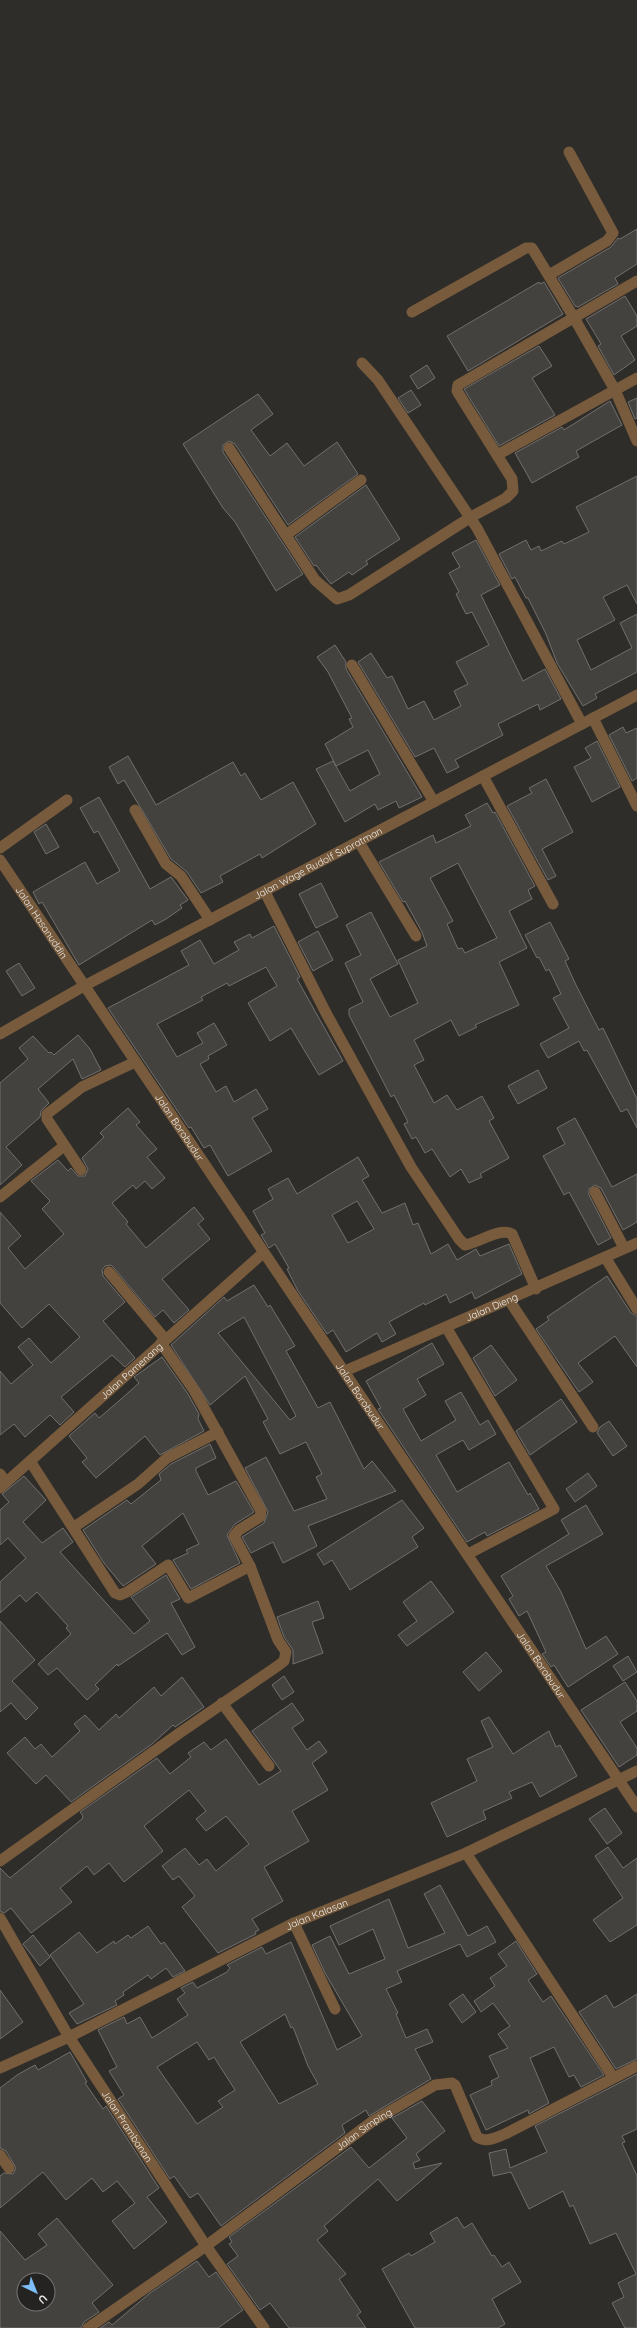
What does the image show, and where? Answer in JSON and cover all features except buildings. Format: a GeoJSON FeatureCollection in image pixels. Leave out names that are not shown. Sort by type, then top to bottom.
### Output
{"type":"FeatureCollection","features":[{"type":"Feature","properties":{"kind":"street"},"geometry":{"type":"LineString","coordinates":[[549,275],[607,241],[613,233],[569,152]]}},
{"type":"Feature","properties":{"kind":"street"},"geometry":{"type":"LineString","coordinates":[[412,312],[526,248],[532,248],[574,316],[614,390],[635,438]]}},
{"type":"Feature","properties":{"kind":"street"},"geometry":{"type":"LineString","coordinates":[[229,448],[315,580],[337,599],[349,595],[471,517],[506,498],[513,491],[512,479],[457,390],[457,387],[467,379],[637,281]]}},
{"type":"Feature","properties":{"kind":"street"},"geometry":{"type":"LineString","coordinates":[[362,363],[378,380],[471,517],[582,724]]}},
{"type":"Feature","properties":{"kind":"street"},"geometry":{"type":"LineString","coordinates":[[497,455],[637,378]]}},
{"type":"Feature","properties":{"kind":"street"},"geometry":{"type":"LineString","coordinates":[[286,535],[361,480]]}},
{"type":"Feature","properties":{"kind":"street"},"geometry":{"type":"LineString","coordinates":[[352,665],[434,802]]}},
{"type":"Feature","properties":{"kind":"street","name":"Jalan Wage Rudolf Supratman"},"geometry":{"type":"LineString","coordinates":[[0,1034],[84,986],[637,695]]}},
{"type":"Feature","properties":{"kind":"street"},"geometry":{"type":"LineString","coordinates":[[593,718],[637,806]]}},
{"type":"Feature","properties":{"kind":"street"},"geometry":{"type":"LineString","coordinates":[[483,776],[552,904]]}},
{"type":"Feature","properties":{"kind":"street"},"geometry":{"type":"LineString","coordinates":[[0,848],[68,800]]}},
{"type":"Feature","properties":{"kind":"street"},"geometry":{"type":"LineString","coordinates":[[135,810],[166,864],[180,876],[210,920]]}},
{"type":"Feature","properties":{"kind":"street"},"geometry":{"type":"LineString","coordinates":[[359,842],[416,936]]}},
{"type":"Feature","properties":{"kind":"street","name":"Jalan Hasanuddin"},"geometry":{"type":"LineString","coordinates":[[0,860],[84,986]]}},
{"type":"Feature","properties":{"kind":"street"},"geometry":{"type":"LineString","coordinates":[[265,892],[326,1013],[411,1167],[459,1239],[465,1245],[475,1244],[501,1232],[512,1234],[536,1289]]}},
{"type":"Feature","properties":{"kind":"street","name":"Jalan Borobudur"},"geometry":{"type":"LineString","coordinates":[[84,986],[263,1253],[345,1371],[637,1807]]}},
{"type":"Feature","properties":{"kind":"street"},"geometry":{"type":"LineString","coordinates":[[82,1170],[46,1119],[47,1114],[82,1087],[135,1062]]}},
{"type":"Feature","properties":{"kind":"street"},"geometry":{"type":"LineString","coordinates":[[0,1197],[64,1146]]}},
{"type":"Feature","properties":{"kind":"street"},"geometry":{"type":"LineString","coordinates":[[595,1192],[624,1248]]}},
{"type":"Feature","properties":{"kind":"street","name":"Jalan Dieng"},"geometry":{"type":"LineString","coordinates":[[345,1371],[536,1289],[637,1243]]}},
{"type":"Feature","properties":{"kind":"street","name":"Jalan Pamenang"},"geometry":{"type":"LineString","coordinates":[[2,1481],[30,1461],[263,1253]]}},
{"type":"Feature","properties":{"kind":"street"},"geometry":{"type":"LineString","coordinates":[[605,1257],[637,1309]]}},
{"type":"Feature","properties":{"kind":"street"},"geometry":{"type":"LineString","coordinates":[[0,1861],[222,1703],[279,1666],[285,1657],[286,1652],[276,1633],[250,1566],[234,1536],[239,1530],[260,1517],[261,1510],[194,1390],[163,1341],[109,1272]]}},
{"type":"Feature","properties":{"kind":"street"},"geometry":{"type":"LineString","coordinates":[[509,1300],[593,1426]]}},
{"type":"Feature","properties":{"kind":"street"},"geometry":{"type":"LineString","coordinates":[[446,1327],[554,1509],[468,1554]]}},
{"type":"Feature","properties":{"kind":"street"},"geometry":{"type":"LineString","coordinates":[[74,1527],[138,1484],[167,1458],[218,1432]]}},
{"type":"Feature","properties":{"kind":"street"},"geometry":{"type":"LineString","coordinates":[[30,1461],[74,1527],[115,1593],[120,1595],[127,1592],[167,1565],[171,1568],[188,1598],[250,1566]]}},
{"type":"Feature","properties":{"kind":"street"},"geometry":{"type":"LineString","coordinates":[[222,1703],[269,1766]]}},
{"type":"Feature","properties":{"kind":"street","name":"Jalan Kalasan"},"geometry":{"type":"LineString","coordinates":[[0,2068],[69,2037],[294,1923],[382,1887],[416,1875],[466,1853],[637,1771]]}},
{"type":"Feature","properties":{"kind":"street"},"geometry":{"type":"LineString","coordinates":[[466,1853],[613,2077]]}},
{"type":"Feature","properties":{"kind":"street","name":"Jalan Prambanan"},"geometry":{"type":"LineString","coordinates":[[0,1918],[69,2037],[206,2246],[264,2328]]}},
{"type":"Feature","properties":{"kind":"street"},"geometry":{"type":"LineString","coordinates":[[294,1923],[335,2009]]}},
{"type":"Feature","properties":{"kind":"street","name":"Jalan Simping"},"geometry":{"type":"LineString","coordinates":[[88,2328],[206,2246],[373,2121],[435,2086],[452,2083],[455,2085],[477,2137],[482,2140],[490,2140],[505,2134],[613,2077],[637,2066]]}},
{"type":"Feature","properties":{"kind":"street"},"geometry":{"type":"LineString","coordinates":[[0,2156],[9,2168]]}}]}
